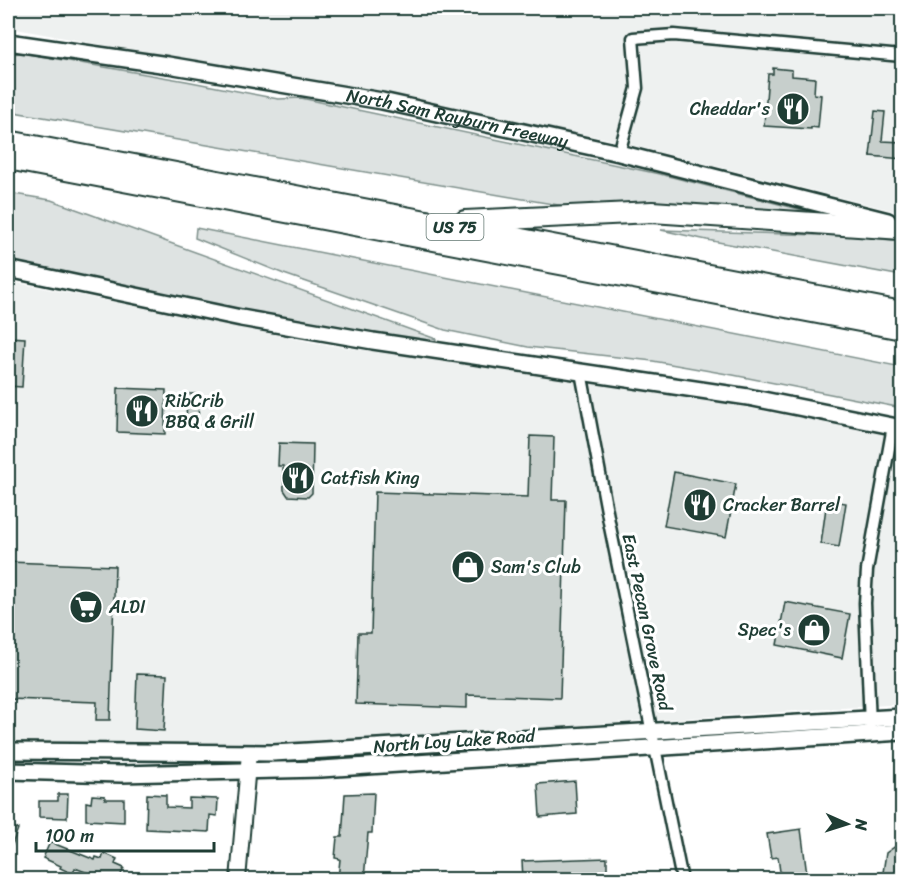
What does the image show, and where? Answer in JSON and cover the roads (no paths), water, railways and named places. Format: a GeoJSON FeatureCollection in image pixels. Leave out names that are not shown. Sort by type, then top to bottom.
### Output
{"type":"FeatureCollection","features":[{"type":"Feature","properties":{"kind":"highway","name":"US 75"},"geometry":{"type":"LineString","coordinates":[[8,141],[903,312]]}},
{"type":"Feature","properties":{"kind":"highway","name":"US 75"},"geometry":{"type":"LineString","coordinates":[[8,159],[903,329]]}},
{"type":"Feature","properties":{"kind":"highway"},"geometry":{"type":"LineString","coordinates":[[434,223],[652,212],[903,229]]}},
{"type":"Feature","properties":{"kind":"main road","name":"North Sam Rayburn Freeway"},"geometry":{"type":"LineString","coordinates":[[10,43],[168,65],[382,101],[619,153],[903,224]]}},
{"type":"Feature","properties":{"kind":"main road"},"geometry":{"type":"LineString","coordinates":[[8,269],[241,318],[372,341],[748,397],[898,427]]}},
{"type":"Feature","properties":{"kind":"main road","name":"North Loy Lake Road"},"geometry":{"type":"LineString","coordinates":[[8,751],[273,753],[903,717]]}},
{"type":"Feature","properties":{"kind":"main road","name":"North Loy Lake Road"},"geometry":{"type":"LineString","coordinates":[[8,771],[121,774],[321,769],[903,732]]}},
{"type":"Feature","properties":{"kind":"street"},"geometry":{"type":"LineString","coordinates":[[619,153],[637,88],[633,38],[674,35],[903,56]]}},
{"type":"Feature","properties":{"kind":"street","name":"East Pecan Grove Road"},"geometry":{"type":"LineString","coordinates":[[581,372],[682,879]]}},
{"type":"Feature","properties":{"kind":"street"},"geometry":{"type":"LineString","coordinates":[[870,735],[865,597],[867,570],[898,427]]}},
{"type":"Feature","properties":{"kind":"street"},"geometry":{"type":"LineString","coordinates":[[238,879],[249,753]]}},
{"type":"Feature","properties":{"kind":"place","name":"Cheddar's"},"geometry":{"type":"Point","coordinates":[793,109]}},
{"type":"Feature","properties":{"kind":"place","name":"RibCrib BBQ & Grill"},"geometry":{"type":"Point","coordinates":[142,411]}},
{"type":"Feature","properties":{"kind":"place","name":"Catfish King"},"geometry":{"type":"Point","coordinates":[298,478]}},
{"type":"Feature","properties":{"kind":"place","name":"Cracker Barrel"},"geometry":{"type":"Point","coordinates":[700,505]}},
{"type":"Feature","properties":{"kind":"place","name":"Sam's Club"},"geometry":{"type":"Point","coordinates":[468,567]}},
{"type":"Feature","properties":{"kind":"place","name":"ALDI"},"geometry":{"type":"Point","coordinates":[86,607]}},
{"type":"Feature","properties":{"kind":"place","name":"Spec's"},"geometry":{"type":"Point","coordinates":[814,630]}}]}
